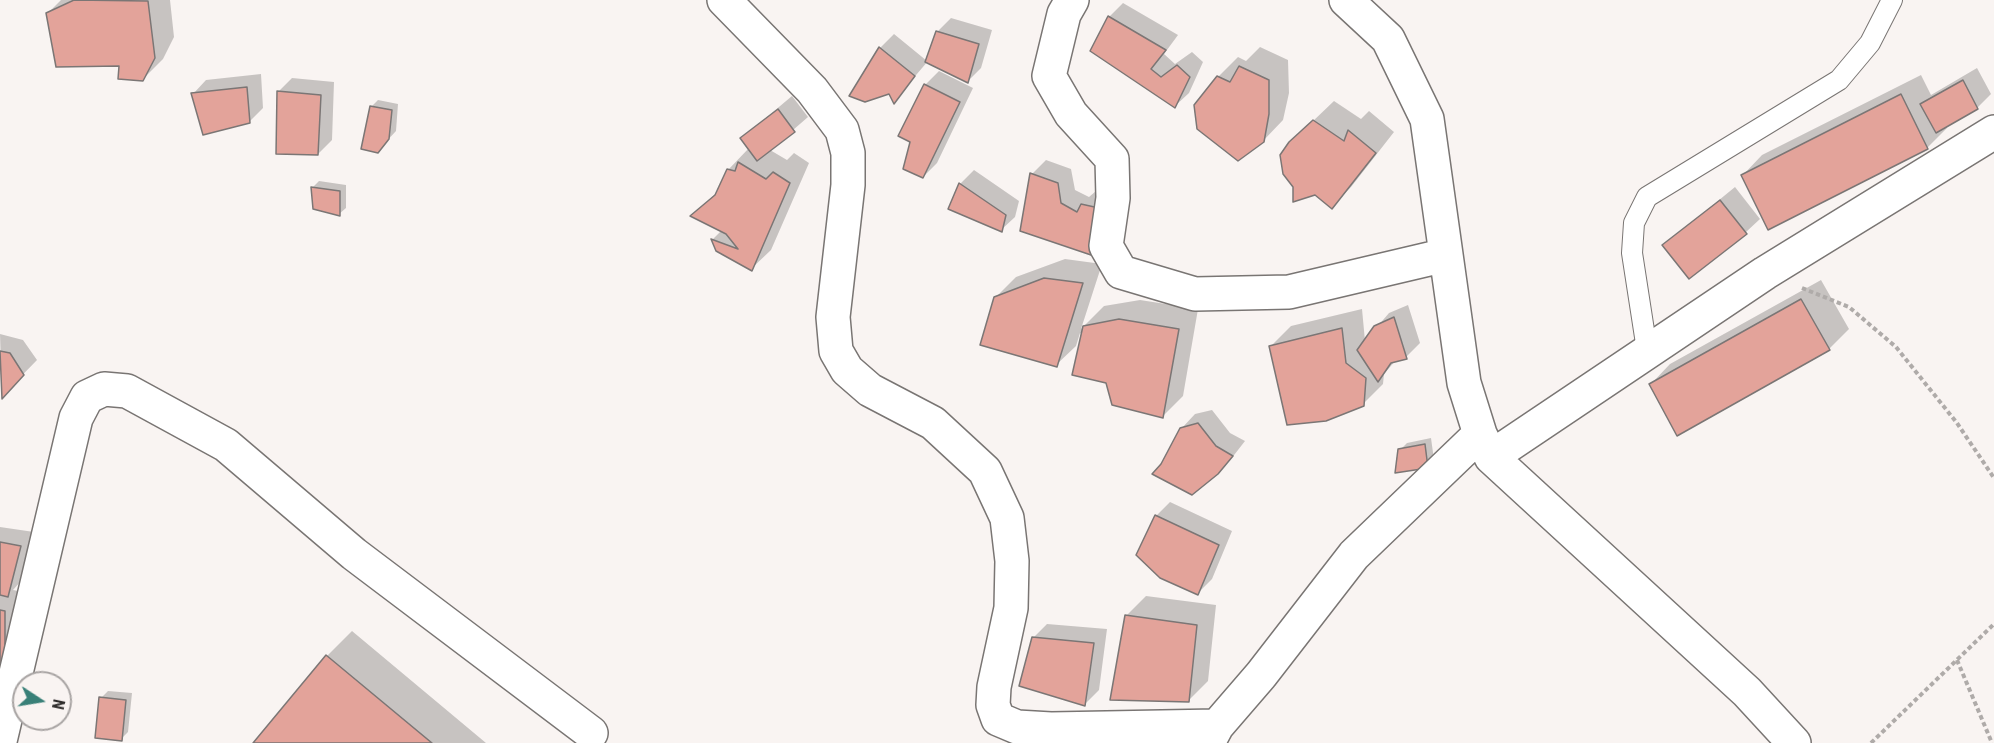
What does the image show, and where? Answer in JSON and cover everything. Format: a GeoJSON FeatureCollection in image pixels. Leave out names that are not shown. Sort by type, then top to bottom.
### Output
{"type":"FeatureCollection","features":[{"type":"Feature","properties":{"kind":"street"},"geometry":{"type":"LineString","coordinates":[[724,0],[812,90],[842,130],[848,153],[848,186],[834,307],[836,351],[847,370],[870,390],[933,423],[985,471],[1007,518],[1012,561],[1011,608],[994,687],[993,705],[998,719],[1017,727],[1213,735],[1353,555],[1486,445],[1647,350],[1765,273],[1994,132]]}},
{"type":"Feature","properties":{"kind":"street"},"geometry":{"type":"LineString","coordinates":[[1072,0],[1064,14],[1049,76],[1071,114],[1112,159],[1113,198],[1106,246],[1121,272],[1195,294],[1289,292],[1446,255]]}},
{"type":"Feature","properties":{"kind":"street"},"geometry":{"type":"LineString","coordinates":[[1346,0],[1388,39],[1427,119],[1464,383],[1486,445],[1739,684],[1794,743]]}},
{"type":"Feature","properties":{"kind":"street"},"geometry":{"type":"LineString","coordinates":[[0,741],[76,418],[87,397],[104,389],[127,392],[226,445],[354,554],[591,733]]}},
{"type":"Feature","properties":{"kind":"lane"},"geometry":{"type":"LineString","coordinates":[[1647,350],[1632,253],[1634,223],[1647,197],[1839,80],[1870,43],[1892,0]]}},
{"type":"Feature","properties":{"kind":"path"},"geometry":{"type":"LineString","coordinates":[[1765,273],[1849,307],[1896,346],[1957,423],[1994,478]]}},
{"type":"Feature","properties":{"kind":"path"},"geometry":{"type":"LineString","coordinates":[[1871,743],[1994,624]]}},
{"type":"Feature","properties":{"kind":"path"},"geometry":{"type":"LineString","coordinates":[[1957,660],[1992,743]]}},
{"type":"Feature","properties":{"kind":"building"},"geometry":{"type":"Polygon","coordinates":[[[74,0],[148,1],[155,58],[143,81],[118,79],[119,66],[56,67],[46,13],[74,0]]]}},
{"type":"Feature","properties":{"kind":"building"},"geometry":{"type":"Polygon","coordinates":[[[1108,16],[1166,50],[1151,69],[1161,77],[1177,65],[1190,77],[1175,108],[1090,51],[1108,16]]]}},
{"type":"Feature","properties":{"kind":"building"},"geometry":{"type":"Polygon","coordinates":[[[936,31],[979,44],[968,83],[925,62],[936,31]]]}},
{"type":"Feature","properties":{"kind":"building"},"geometry":{"type":"Polygon","coordinates":[[[879,47],[915,76],[894,104],[889,94],[865,102],[849,96],[879,47]]]}},
{"type":"Feature","properties":{"kind":"building"},"geometry":{"type":"Polygon","coordinates":[[[1239,66],[1269,80],[1269,114],[1264,142],[1238,161],[1197,129],[1194,105],[1217,76],[1230,82],[1239,66]]]}},
{"type":"Feature","properties":{"kind":"building"},"geometry":{"type":"Polygon","coordinates":[[[1963,80],[1978,109],[1936,133],[1920,104],[1963,80]]]}},
{"type":"Feature","properties":{"kind":"building"},"geometry":{"type":"Polygon","coordinates":[[[924,84],[960,102],[923,178],[903,169],[910,142],[898,136],[924,84]]]}},
{"type":"Feature","properties":{"kind":"building"},"geometry":{"type":"Polygon","coordinates":[[[247,87],[250,123],[203,135],[191,93],[247,87]]]}},
{"type":"Feature","properties":{"kind":"building"},"geometry":{"type":"Polygon","coordinates":[[[277,91],[321,95],[318,155],[276,154],[277,91]]]}},
{"type":"Feature","properties":{"kind":"building"},"geometry":{"type":"Polygon","coordinates":[[[1901,94],[1928,149],[1768,230],[1741,175],[1901,94]]]}},
{"type":"Feature","properties":{"kind":"building"},"geometry":{"type":"Polygon","coordinates":[[[370,106],[392,110],[389,139],[378,153],[361,149],[370,106]]]}},
{"type":"Feature","properties":{"kind":"building"},"geometry":{"type":"Polygon","coordinates":[[[778,109],[795,132],[757,161],[740,138],[778,109]]]}},
{"type":"Feature","properties":{"kind":"building"},"geometry":{"type":"Polygon","coordinates":[[[1313,120],[1344,141],[1348,130],[1376,153],[1332,209],[1315,195],[1293,202],[1293,187],[1283,174],[1280,155],[1289,142],[1313,120]]]}},
{"type":"Feature","properties":{"kind":"building"},"geometry":{"type":"Polygon","coordinates":[[[738,162],[766,179],[773,172],[790,183],[752,271],[716,251],[711,239],[738,249],[726,234],[690,216],[715,195],[727,169],[735,171],[738,162]]]}},
{"type":"Feature","properties":{"kind":"building"},"geometry":{"type":"Polygon","coordinates":[[[1030,173],[1058,183],[1061,203],[1077,212],[1081,204],[1099,208],[1091,255],[1020,231],[1030,173]]]}},
{"type":"Feature","properties":{"kind":"building"},"geometry":{"type":"Polygon","coordinates":[[[959,183],[1006,215],[1002,232],[948,209],[959,183]]]}},
{"type":"Feature","properties":{"kind":"building"},"geometry":{"type":"Polygon","coordinates":[[[311,187],[340,191],[340,216],[313,209],[311,187]]]}},
{"type":"Feature","properties":{"kind":"building"},"geometry":{"type":"Polygon","coordinates":[[[1720,200],[1747,234],[1689,279],[1662,245],[1720,200]]]}},
{"type":"Feature","properties":{"kind":"building"},"geometry":{"type":"Polygon","coordinates":[[[1044,278],[1083,283],[1057,367],[980,345],[994,297],[1044,278]]]}},
{"type":"Feature","properties":{"kind":"building"},"geometry":{"type":"Polygon","coordinates":[[[1801,299],[1830,350],[1677,436],[1649,384],[1801,299]]]}},
{"type":"Feature","properties":{"kind":"building"},"geometry":{"type":"Polygon","coordinates":[[[1394,317],[1407,359],[1391,363],[1378,382],[1357,350],[1374,326],[1394,317]]]}},
{"type":"Feature","properties":{"kind":"building"},"geometry":{"type":"Polygon","coordinates":[[[1119,319],[1179,329],[1163,418],[1112,405],[1106,383],[1072,375],[1083,326],[1119,319]]]}},
{"type":"Feature","properties":{"kind":"building"},"geometry":{"type":"Polygon","coordinates":[[[1342,328],[1346,363],[1366,378],[1364,406],[1326,421],[1287,425],[1269,346],[1342,328]]]}},
{"type":"Feature","properties":{"kind":"building"},"geometry":{"type":"Polygon","coordinates":[[[0,351],[10,353],[24,375],[2,399],[0,351]]]}},
{"type":"Feature","properties":{"kind":"building"},"geometry":{"type":"Polygon","coordinates":[[[1198,423],[1216,446],[1233,456],[1218,474],[1192,495],[1152,474],[1161,464],[1180,428],[1198,423]]]}},
{"type":"Feature","properties":{"kind":"building"},"geometry":{"type":"Polygon","coordinates":[[[1425,444],[1428,468],[1395,473],[1398,449],[1425,444]]]}},
{"type":"Feature","properties":{"kind":"building"},"geometry":{"type":"Polygon","coordinates":[[[1155,515],[1219,545],[1198,595],[1160,578],[1136,555],[1155,515]]]}},
{"type":"Feature","properties":{"kind":"building"},"geometry":{"type":"Polygon","coordinates":[[[0,542],[21,546],[8,597],[0,595],[0,542]]]}},
{"type":"Feature","properties":{"kind":"building"},"geometry":{"type":"Polygon","coordinates":[[[0,610],[5,611],[5,660],[0,666],[0,610]]]}},
{"type":"Feature","properties":{"kind":"building"},"geometry":{"type":"Polygon","coordinates":[[[1125,615],[1197,625],[1189,702],[1110,700],[1125,615]]]}},
{"type":"Feature","properties":{"kind":"building"},"geometry":{"type":"Polygon","coordinates":[[[1032,637],[1094,643],[1085,706],[1019,686],[1032,637]]]}},
{"type":"Feature","properties":{"kind":"building"},"geometry":{"type":"Polygon","coordinates":[[[326,655],[432,743],[253,743],[326,655]]]}},
{"type":"Feature","properties":{"kind":"building"},"geometry":{"type":"Polygon","coordinates":[[[99,697],[126,700],[122,741],[95,738],[99,697]]]}}]}
